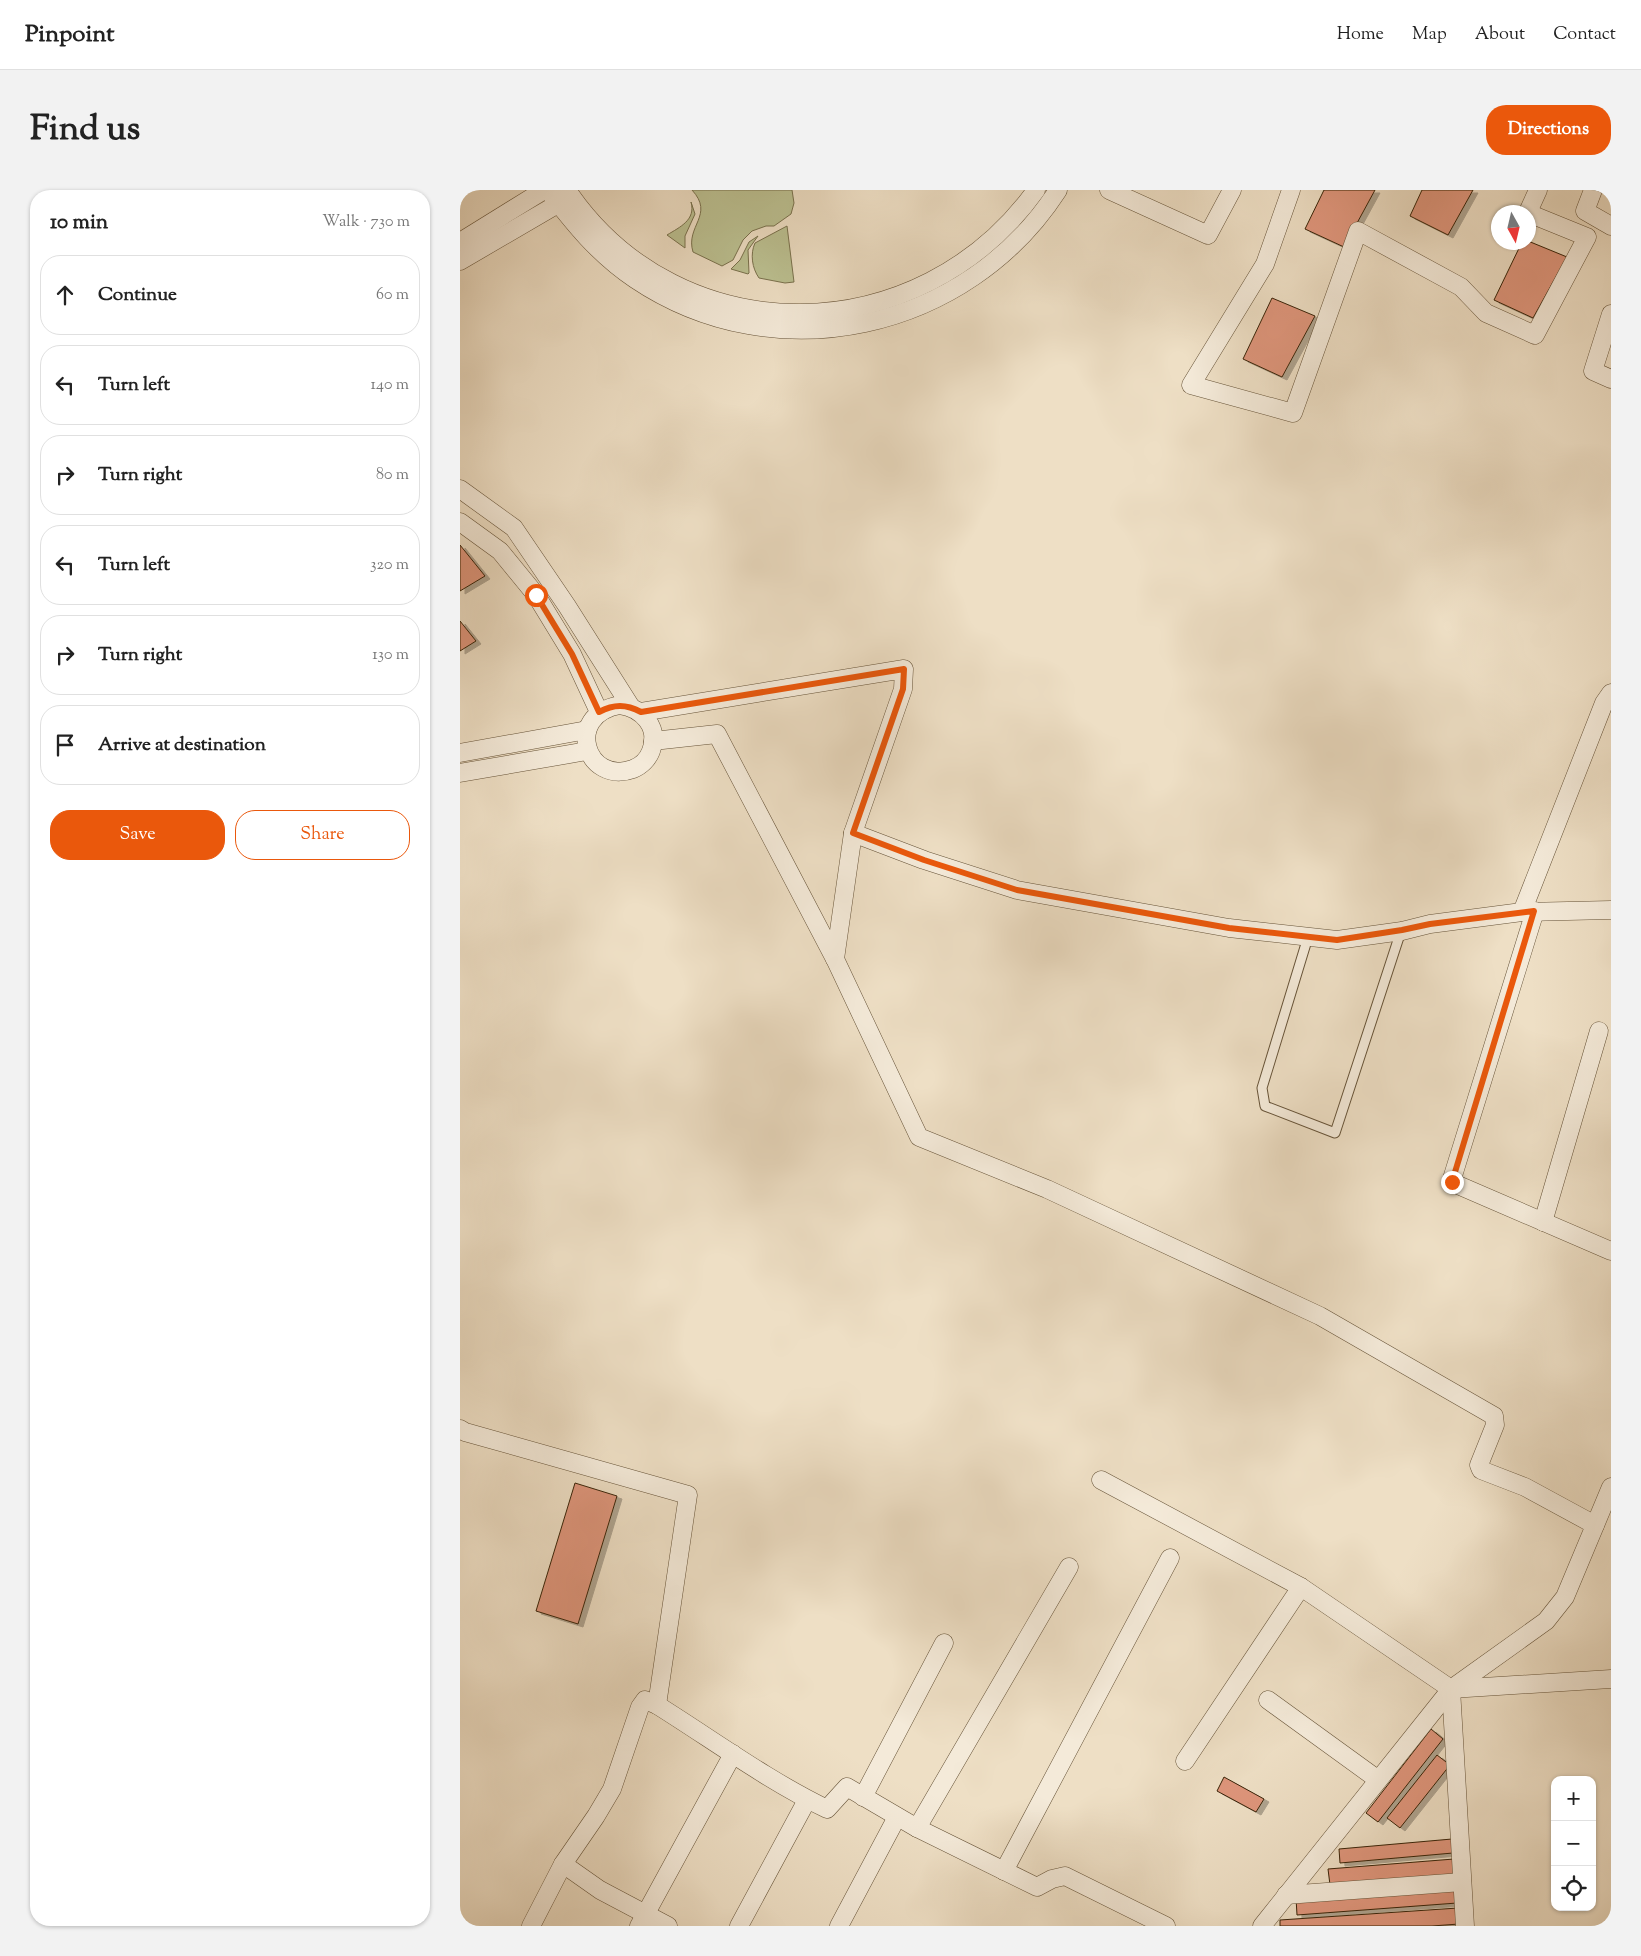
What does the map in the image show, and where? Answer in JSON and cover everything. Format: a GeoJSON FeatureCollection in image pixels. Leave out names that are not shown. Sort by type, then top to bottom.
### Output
{"type":"FeatureCollection","features":[{"type":"Feature","properties":{"kind":"street"},"geometry":{"type":"LineString","coordinates":[[460,242],[544,190]]}},
{"type":"Feature","properties":{"kind":"street"},"geometry":{"type":"LineString","coordinates":[[561,195],[616,245],[639,263],[672,282],[706,297],[743,308],[799,313],[828,312],[856,308],[893,298],[928,284],[960,265],[991,242],[1017,215],[1036,190]]}},
{"type":"Feature","properties":{"kind":"street"},"geometry":{"type":"LineString","coordinates":[[561,195],[584,235],[617,266],[675,302],[711,316],[740,323],[763,327],[808,330],[831,329],[876,321],[920,307],[940,298],[998,260],[1030,228],[1058,190]]}},
{"type":"Feature","properties":{"kind":"street"},"geometry":{"type":"LineString","coordinates":[[1109,190],[1208,235],[1232,190]]}},
{"type":"Feature","properties":{"kind":"street"},"geometry":{"type":"LineString","coordinates":[[1291,190],[1265,264],[1191,385],[1293,413],[1358,231],[1461,287],[1486,314],[1536,336],[1587,238],[1536,216]]}},
{"type":"Feature","properties":{"kind":"street"},"geometry":{"type":"LineString","coordinates":[[1531,205],[1538,190]]}},
{"type":"Feature","properties":{"kind":"street"},"geometry":{"type":"LineString","coordinates":[[1593,190],[1585,210],[1611,226]]}},
{"type":"Feature","properties":{"kind":"street"},"geometry":{"type":"LineString","coordinates":[[460,261],[561,195]]}},
{"type":"Feature","properties":{"kind":"street"},"geometry":{"type":"LineString","coordinates":[[1611,314],[1593,371],[1611,379]]}},
{"type":"Feature","properties":{"kind":"street"},"geometry":{"type":"LineString","coordinates":[[460,488],[514,528],[636,709],[648,720],[653,730],[654,741],[651,752],[645,761],[636,768],[625,772],[614,772],[604,768],[587,751],[587,730],[591,720],[599,712],[609,707],[620,705],[636,709],[904,669],[903,689],[853,833],[836,959]]}},
{"type":"Feature","properties":{"kind":"street"},"geometry":{"type":"LineString","coordinates":[[460,522],[500,551],[536,595],[572,654],[599,712]]}},
{"type":"Feature","properties":{"kind":"street"},"geometry":{"type":"LineString","coordinates":[[1611,694],[1604,703],[1528,912],[1452,1182],[1611,1251]]}},
{"type":"Feature","properties":{"kind":"street"},"geometry":{"type":"LineString","coordinates":[[460,753],[587,730]]}},
{"type":"Feature","properties":{"kind":"street"},"geometry":{"type":"LineString","coordinates":[[654,741],[717,734],[836,959],[919,1137],[1047,1189],[1320,1316],[1494,1416],[1495,1425],[1479,1465],[1481,1470],[1525,1488],[1596,1525]]}},
{"type":"Feature","properties":{"kind":"street"},"geometry":{"type":"LineString","coordinates":[[460,773],[587,751]]}},
{"type":"Feature","properties":{"kind":"street"},"geometry":{"type":"LineString","coordinates":[[853,833],[924,860],[1017,890],[1229,928],[1337,940],[1430,924],[1528,912],[1611,910]]}},
{"type":"Feature","properties":{"kind":"street"},"geometry":{"type":"LineString","coordinates":[[1543,1222],[1599,1031]]}},
{"type":"Feature","properties":{"kind":"street"},"geometry":{"type":"LineString","coordinates":[[460,1429],[688,1495],[657,1705]]}},
{"type":"Feature","properties":{"kind":"street"},"geometry":{"type":"LineString","coordinates":[[1101,1480],[1301,1587],[1451,1688],[1611,1679]]}},
{"type":"Feature","properties":{"kind":"street"},"geometry":{"type":"LineString","coordinates":[[1262,1926],[1451,1688],[1546,1621],[1565,1598],[1611,1487]]}},
{"type":"Feature","properties":{"kind":"street"},"geometry":{"type":"LineString","coordinates":[[1004,1871],[1170,1558]]}},
{"type":"Feature","properties":{"kind":"street"},"geometry":{"type":"LineString","coordinates":[[917,1828],[1069,1567]]}},
{"type":"Feature","properties":{"kind":"street"},"geometry":{"type":"LineString","coordinates":[[1185,1762],[1301,1587]]}},
{"type":"Feature","properties":{"kind":"street"},"geometry":{"type":"LineString","coordinates":[[863,1796],[944,1643]]}},
{"type":"Feature","properties":{"kind":"street"},"geometry":{"type":"LineString","coordinates":[[1451,1688],[1465,1926]]}},
{"type":"Feature","properties":{"kind":"street"},"geometry":{"type":"LineString","coordinates":[[531,1926],[563,1864],[612,1789],[640,1707],[645,1700],[657,1705],[807,1800],[826,1809],[847,1788],[917,1828],[1037,1887],[1066,1876],[1166,1926]]}},
{"type":"Feature","properties":{"kind":"street"},"geometry":{"type":"LineString","coordinates":[[1268,1700],[1377,1779]]}},
{"type":"Feature","properties":{"kind":"street"},"geometry":{"type":"LineString","coordinates":[[642,1920],[733,1754]]}},
{"type":"Feature","properties":{"kind":"street"},"geometry":{"type":"LineString","coordinates":[[739,1926],[807,1800]]}},
{"type":"Feature","properties":{"kind":"street"},"geometry":{"type":"LineString","coordinates":[[839,1926],[897,1817]]}},
{"type":"Feature","properties":{"kind":"street"},"geometry":{"type":"LineString","coordinates":[[563,1864],[642,1920],[668,1926]]}},
{"type":"Feature","properties":{"kind":"street"},"geometry":{"type":"LineString","coordinates":[[1286,1895],[1462,1882]]}},
{"type":"Feature","properties":{"kind":"lane"},"geometry":{"type":"LineString","coordinates":[[1308,937],[1262,1088],[1265,1106],[1335,1133],[1402,930]]}},
{"type":"Feature","properties":{"kind":"green space"},"geometry":{"type":"Polygon","coordinates":[[[692,190],[792,190],[794,203],[791,214],[774,226],[766,226],[752,231],[743,240],[733,260],[722,266],[693,252],[693,235],[701,207],[692,190]]]}},
{"type":"Feature","properties":{"kind":"green space"},"geometry":{"type":"Polygon","coordinates":[[[691,202],[695,214],[685,236],[685,248],[667,235],[682,226],[689,218],[692,208],[691,202]]]}},
{"type":"Feature","properties":{"kind":"green space"},"geometry":{"type":"Polygon","coordinates":[[[787,226],[794,282],[785,283],[759,278],[752,261],[755,243],[787,226]]]}},
{"type":"Feature","properties":{"kind":"green space"},"geometry":{"type":"Polygon","coordinates":[[[758,236],[748,250],[749,273],[731,269],[740,260],[749,242],[758,236]]]}},
{"type":"Feature","properties":{"kind":"building"},"geometry":{"type":"Polygon","coordinates":[[[1324,190],[1375,190],[1344,247],[1305,229],[1324,190]]]}},
{"type":"Feature","properties":{"kind":"building"},"geometry":{"type":"Polygon","coordinates":[[[1422,190],[1473,190],[1448,235],[1410,216],[1422,190]]]}},
{"type":"Feature","properties":{"kind":"building"},"geometry":{"type":"Polygon","coordinates":[[[1536,244],[1567,257],[1533,318],[1494,300],[1518,250],[1536,250],[1536,244]]]}},
{"type":"Feature","properties":{"kind":"building"},"geometry":{"type":"Polygon","coordinates":[[[1272,298],[1315,316],[1282,377],[1243,359],[1272,298]]]}},
{"type":"Feature","properties":{"kind":"building"},"geometry":{"type":"Polygon","coordinates":[[[460,545],[485,576],[460,591],[460,545]]]}},
{"type":"Feature","properties":{"kind":"building"},"geometry":{"type":"Polygon","coordinates":[[[460,621],[476,641],[460,651],[460,621]]]}},
{"type":"Feature","properties":{"kind":"building"},"geometry":{"type":"Polygon","coordinates":[[[575,1483],[617,1496],[578,1624],[536,1611],[575,1483]]]}},
{"type":"Feature","properties":{"kind":"building"},"geometry":{"type":"Polygon","coordinates":[[[1431,1729],[1443,1739],[1378,1822],[1366,1813],[1431,1729]]]}},
{"type":"Feature","properties":{"kind":"building"},"geometry":{"type":"Polygon","coordinates":[[[1437,1755],[1450,1765],[1400,1828],[1387,1818],[1437,1755]]]}},
{"type":"Feature","properties":{"kind":"building"},"geometry":{"type":"Polygon","coordinates":[[[1224,1777],[1264,1799],[1256,1812],[1217,1791],[1224,1777]]]}},
{"type":"Feature","properties":{"kind":"building"},"geometry":{"type":"Polygon","coordinates":[[[1452,1839],[1453,1853],[1340,1863],[1339,1849],[1452,1839]]]}},
{"type":"Feature","properties":{"kind":"building"},"geometry":{"type":"Polygon","coordinates":[[[1454,1859],[1455,1874],[1330,1885],[1328,1869],[1454,1859]]]}},
{"type":"Feature","properties":{"kind":"building"},"geometry":{"type":"Polygon","coordinates":[[[1456,1886],[1457,1903],[1297,1915],[1296,1898],[1456,1886]]]}},
{"type":"Feature","properties":{"kind":"building"},"geometry":{"type":"Polygon","coordinates":[[[1458,1908],[1459,1924],[1432,1926],[1280,1926],[1280,1920],[1458,1908]]]}},
{"type":"Feature","properties":{"kind":"route"},"geometry":{"type":"LineString","coordinates":[[536,595],[572,654],[599,712],[609,707],[620,705],[631,706],[641,712],[904,669],[903,689],[853,833],[924,860],[1017,890],[1229,928],[1337,940],[1430,924],[1534,911],[1452,1182]]}}]}
